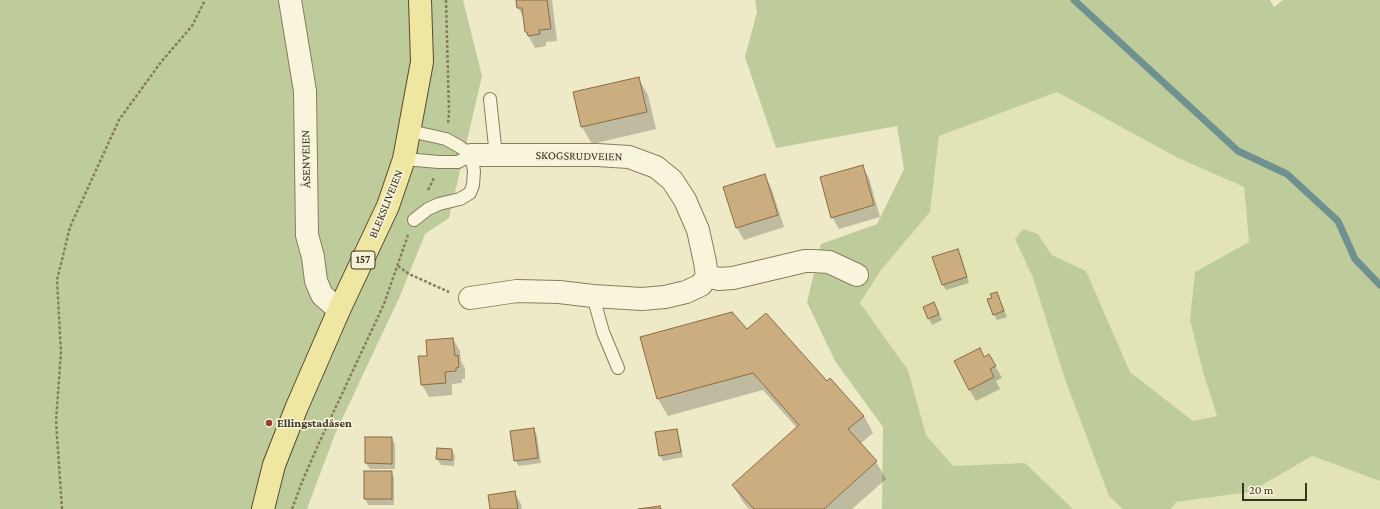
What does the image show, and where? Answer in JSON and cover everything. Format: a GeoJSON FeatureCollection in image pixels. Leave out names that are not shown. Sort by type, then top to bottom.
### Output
{"type":"FeatureCollection","features":[{"type":"Feature","properties":{"kind":"main road","name":"BLEKSLIVEIEN"},"geometry":{"type":"LineString","coordinates":[[262,509],[274,465],[296,409],[339,310],[388,206],[404,159],[422,62],[420,0]]}},
{"type":"Feature","properties":{"kind":"street","name":"ÅSENVEIEN"},"geometry":{"type":"LineString","coordinates":[[290,0],[304,91],[307,234],[313,257],[316,282],[322,296],[339,310]]}},
{"type":"Feature","properties":{"kind":"street","name":"SKOGSRUDVEIEN"},"geometry":{"type":"LineString","coordinates":[[471,155],[603,155],[629,157],[656,166],[672,180],[685,200],[698,230],[707,276]]}},
{"type":"Feature","properties":{"kind":"street"},"geometry":{"type":"LineString","coordinates":[[470,298],[517,291],[559,292],[642,299],[665,297],[686,292],[701,285],[707,276],[719,279],[733,278],[805,261],[829,262],[857,275]]}},
{"type":"Feature","properties":{"kind":"lane"},"geometry":{"type":"LineString","coordinates":[[490,99],[496,156]]}},
{"type":"Feature","properties":{"kind":"lane"},"geometry":{"type":"LineString","coordinates":[[410,131],[446,139],[471,155],[474,171],[473,185],[470,193],[460,199],[433,207],[414,220]]}},
{"type":"Feature","properties":{"kind":"lane","name":"SKOGSRUDVEIEN"},"geometry":{"type":"LineString","coordinates":[[404,159],[458,162],[471,155]]}},
{"type":"Feature","properties":{"kind":"lane"},"geometry":{"type":"LineString","coordinates":[[593,296],[603,332],[618,368]]}},
{"type":"Feature","properties":{"kind":"path"},"geometry":{"type":"LineString","coordinates":[[62,509],[56,421],[61,352],[57,280],[70,226],[119,120],[161,62],[192,26],[205,0]]}},
{"type":"Feature","properties":{"kind":"path"},"geometry":{"type":"LineString","coordinates":[[446,0],[449,113],[446,139]]}},
{"type":"Feature","properties":{"kind":"path"},"geometry":{"type":"LineString","coordinates":[[292,509],[319,443],[384,304],[414,220]]}},
{"type":"Feature","properties":{"kind":"path"},"geometry":{"type":"LineString","coordinates":[[398,266],[409,274],[444,291],[470,298]]}},
{"type":"Feature","properties":{"kind":"green space"},"geometry":{"type":"Polygon","coordinates":[[[0,0],[463,0],[482,76],[449,218],[425,234],[400,296],[335,434],[307,509],[0,509],[0,0]]]}},
{"type":"Feature","properties":{"kind":"green space"},"geometry":{"type":"Polygon","coordinates":[[[755,0],[1270,0],[1274,7],[1283,0],[1380,0],[1380,481],[1312,456],[1250,492],[1176,502],[1171,509],[1123,509],[1109,496],[1065,379],[1033,278],[1015,239],[1023,229],[1038,234],[1052,255],[1086,271],[1130,372],[1193,421],[1217,416],[1203,372],[1190,320],[1195,272],[1249,242],[1244,187],[1178,158],[1057,92],[939,136],[930,212],[881,270],[860,303],[908,370],[926,435],[953,466],[1025,463],[1073,509],[882,509],[883,427],[835,361],[807,302],[821,244],[877,224],[904,169],[897,126],[776,148],[745,57],[757,12],[755,0]]]}},
{"type":"Feature","properties":{"kind":"green space"},"geometry":{"type":"Polygon","coordinates":[[[1057,92],[1178,158],[1244,187],[1249,242],[1203,372],[1218,416],[1193,421],[1130,372],[1086,271],[1052,255],[1038,233],[1015,239],[1033,278],[1109,496],[1123,509],[1073,509],[1025,463],[954,467],[926,435],[908,370],[860,303],[881,270],[930,212],[939,136],[1057,92]]]}},
{"type":"Feature","properties":{"kind":"green space"},"geometry":{"type":"Polygon","coordinates":[[[1312,456],[1380,481],[1380,509],[1171,509],[1176,502],[1250,492],[1312,456]]]}},
{"type":"Feature","properties":{"kind":"building"},"geometry":{"type":"Polygon","coordinates":[[[516,0],[547,0],[551,29],[539,30],[540,34],[528,36],[527,32],[525,32],[522,8],[517,8],[516,0]]]}},
{"type":"Feature","properties":{"kind":"building"},"geometry":{"type":"Polygon","coordinates":[[[639,77],[647,112],[581,127],[573,92],[639,77]]]}},
{"type":"Feature","properties":{"kind":"building"},"geometry":{"type":"Polygon","coordinates":[[[863,165],[874,205],[831,218],[820,177],[863,165]]]}},
{"type":"Feature","properties":{"kind":"building"},"geometry":{"type":"Polygon","coordinates":[[[765,174],[778,215],[736,228],[723,187],[765,174]]]}},
{"type":"Feature","properties":{"kind":"building"},"geometry":{"type":"Polygon","coordinates":[[[958,249],[967,277],[942,285],[932,257],[958,249]]]}},
{"type":"Feature","properties":{"kind":"building"},"geometry":{"type":"Polygon","coordinates":[[[997,292],[1004,311],[993,315],[987,299],[992,298],[990,294],[997,292]]]}},
{"type":"Feature","properties":{"kind":"building"},"geometry":{"type":"Polygon","coordinates":[[[934,302],[939,314],[928,319],[923,307],[934,302]]]}},
{"type":"Feature","properties":{"kind":"building"},"geometry":{"type":"Polygon","coordinates":[[[732,312],[747,329],[766,313],[827,381],[830,378],[864,416],[848,429],[877,461],[824,509],[754,509],[732,485],[799,425],[753,373],[657,399],[640,337],[732,312]]]}},
{"type":"Feature","properties":{"kind":"building"},"geometry":{"type":"Polygon","coordinates":[[[453,338],[455,356],[458,355],[459,367],[456,368],[456,371],[445,372],[446,383],[421,385],[418,356],[427,356],[426,340],[453,338]]]}},
{"type":"Feature","properties":{"kind":"building"},"geometry":{"type":"Polygon","coordinates":[[[980,348],[984,357],[989,354],[996,366],[990,369],[994,377],[969,390],[954,361],[980,348]]]}},
{"type":"Feature","properties":{"kind":"building"},"geometry":{"type":"Polygon","coordinates":[[[534,428],[538,458],[514,461],[510,431],[534,428]]]}},
{"type":"Feature","properties":{"kind":"building"},"geometry":{"type":"Polygon","coordinates":[[[677,429],[681,452],[659,456],[655,432],[677,429]]]}},
{"type":"Feature","properties":{"kind":"building"},"geometry":{"type":"Polygon","coordinates":[[[365,437],[392,437],[392,464],[365,463],[365,437]]]}},
{"type":"Feature","properties":{"kind":"building"},"geometry":{"type":"Polygon","coordinates":[[[437,448],[452,449],[452,460],[436,459],[437,448]]]}},
{"type":"Feature","properties":{"kind":"building"},"geometry":{"type":"Polygon","coordinates":[[[364,471],[392,471],[392,499],[364,499],[364,471]]]}},
{"type":"Feature","properties":{"kind":"building"},"geometry":{"type":"Polygon","coordinates":[[[515,491],[518,509],[490,509],[488,495],[515,491]]]}},
{"type":"Feature","properties":{"kind":"building"},"geometry":{"type":"Polygon","coordinates":[[[660,506],[661,509],[638,509],[660,506]]]}},
{"type":"Feature","properties":{"kind":"waterway"},"geometry":{"type":"LineString","coordinates":[[1074,0],[1238,151],[1287,174],[1338,221],[1355,259],[1380,285]]}},
{"type":"Feature","properties":{"kind":"place","name":"Ellingstadåsen"},"geometry":{"type":"Point","coordinates":[269,423]}}]}
